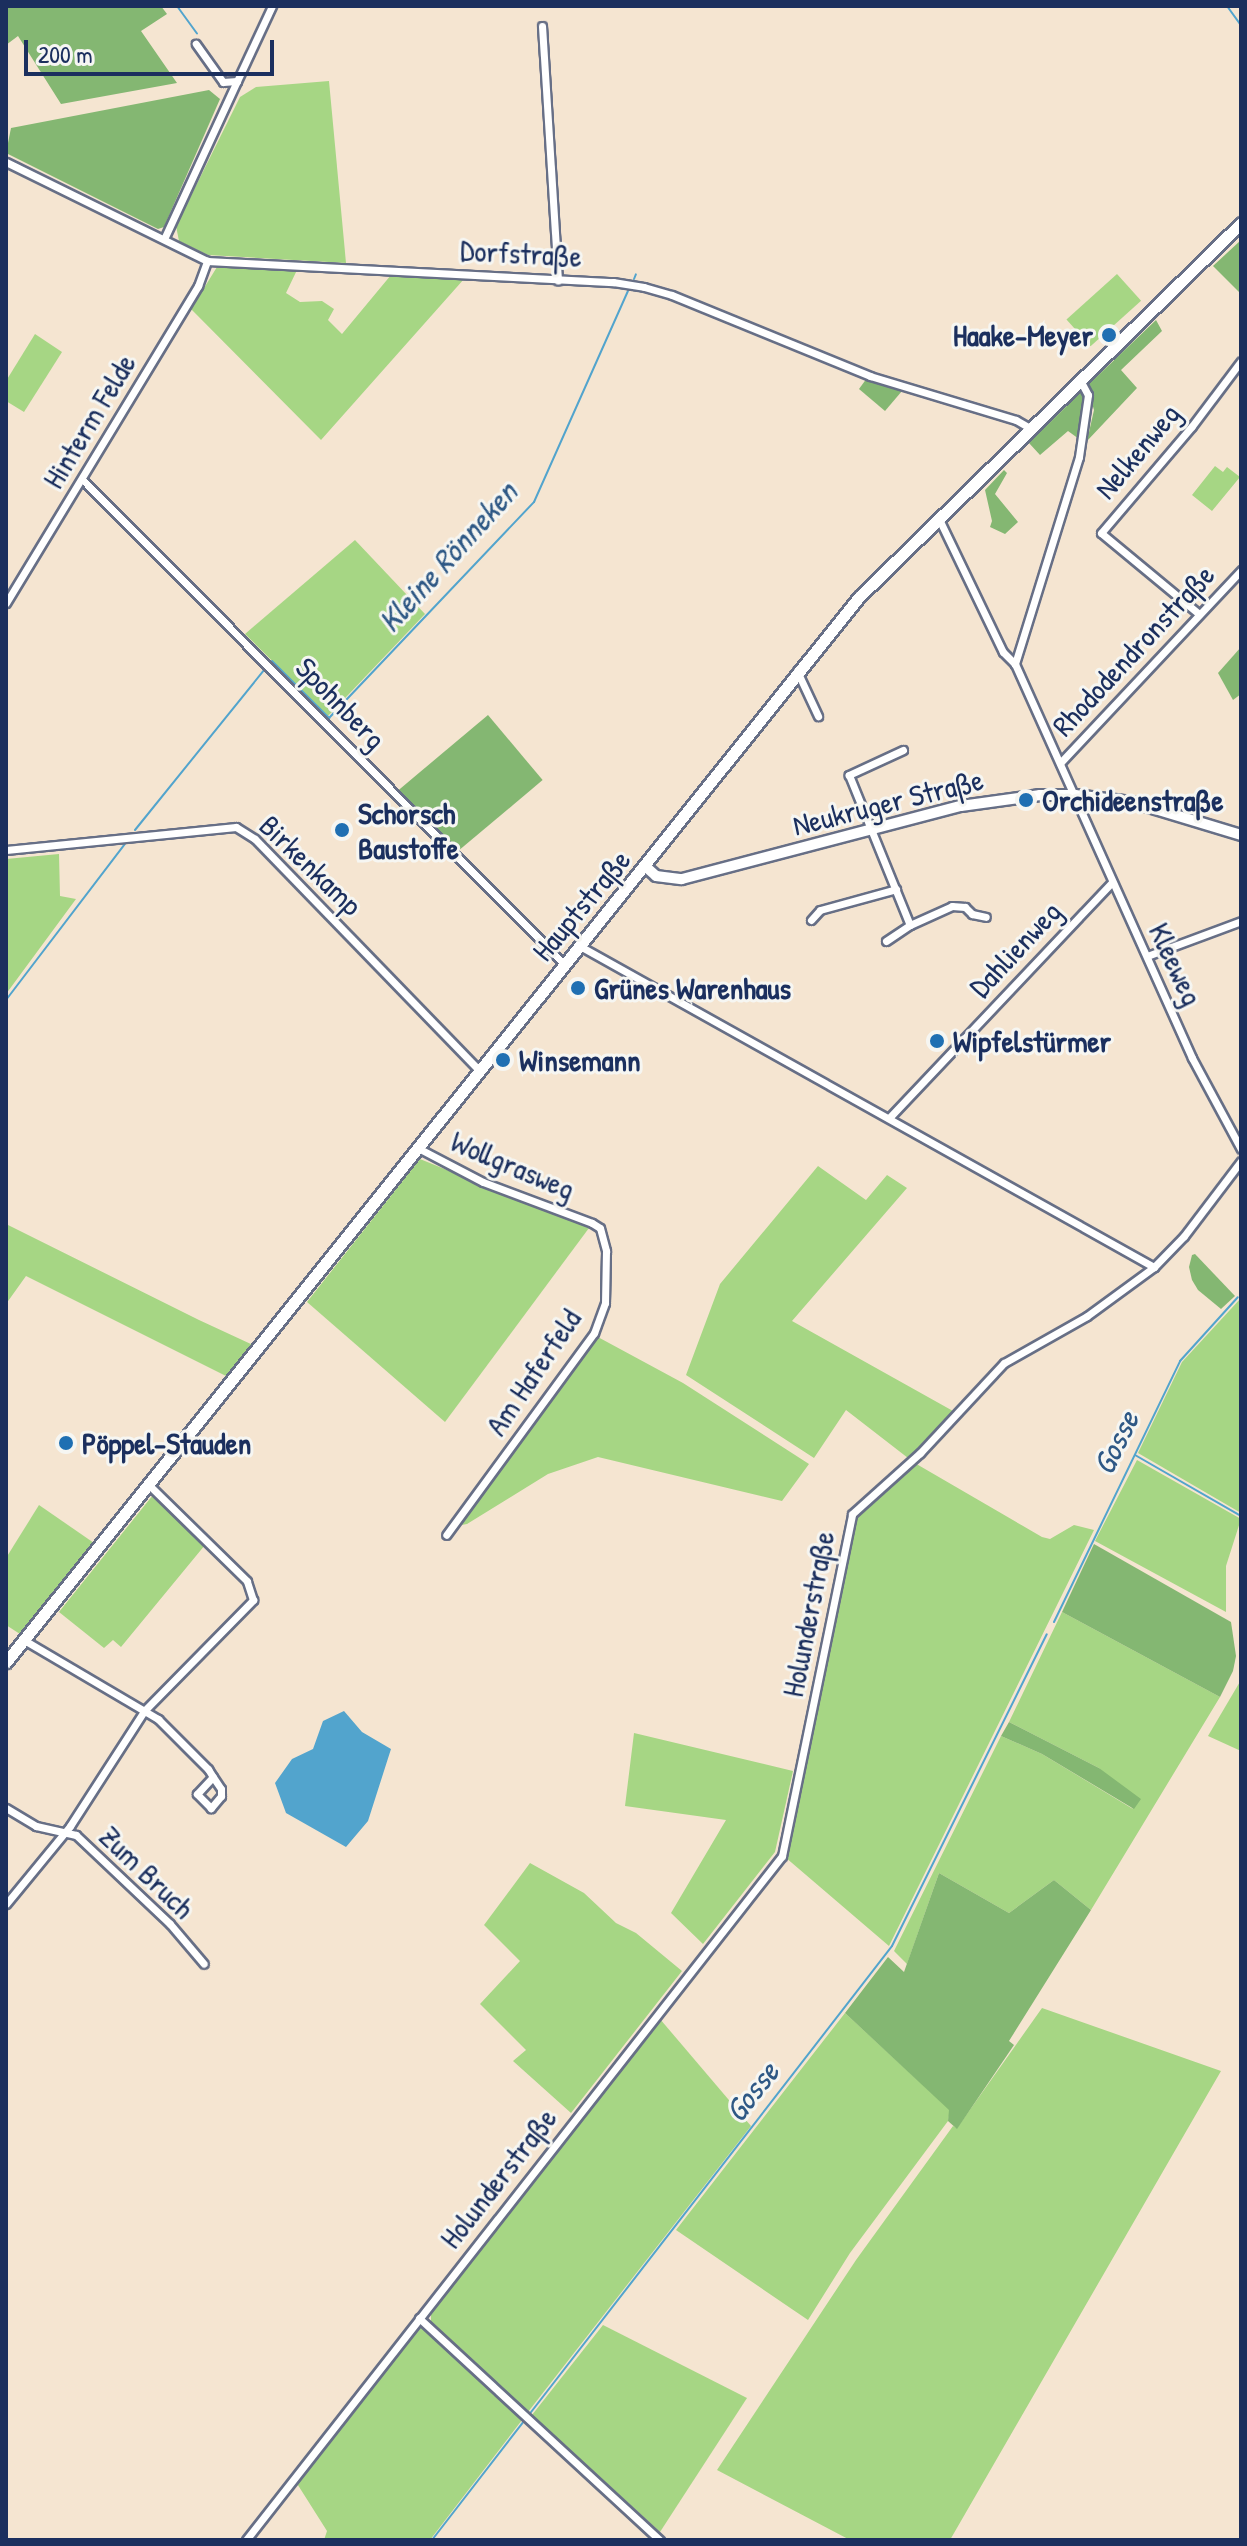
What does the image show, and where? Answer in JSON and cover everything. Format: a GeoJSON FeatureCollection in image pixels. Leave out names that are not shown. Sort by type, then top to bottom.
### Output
{"type":"FeatureCollection","features":[{"type":"Feature","properties":{"kind":"main road","name":"Hauptstraße"},"geometry":{"type":"LineString","coordinates":[[6,1662],[859,597],[1241,223]]}},
{"type":"Feature","properties":{"kind":"street"},"geometry":{"type":"LineString","coordinates":[[164,239],[272,6]]}},
{"type":"Feature","properties":{"kind":"street"},"geometry":{"type":"LineString","coordinates":[[542,26],[558,280]]}},
{"type":"Feature","properties":{"kind":"street"},"geometry":{"type":"LineString","coordinates":[[196,44],[223,82],[237,81]]}},
{"type":"Feature","properties":{"kind":"street","name":"Dorfstraße"},"geometry":{"type":"LineString","coordinates":[[6,162],[207,261],[613,282],[672,295],[870,376],[1016,420],[1030,428]]}},
{"type":"Feature","properties":{"kind":"street","name":"Hinterm Felde"},"geometry":{"type":"LineString","coordinates":[[6,603],[198,286],[207,261]]}},
{"type":"Feature","properties":{"kind":"street","name":"Nelkenweg"},"geometry":{"type":"LineString","coordinates":[[1199,614],[1101,533],[1241,361]]}},
{"type":"Feature","properties":{"kind":"street"},"geometry":{"type":"LineString","coordinates":[[1230,376],[1241,377]]}},
{"type":"Feature","properties":{"kind":"street"},"geometry":{"type":"LineString","coordinates":[[1015,664],[1079,457],[1088,395],[1080,380]]}},
{"type":"Feature","properties":{"kind":"street","name":"Spohnberg"},"geometry":{"type":"LineString","coordinates":[[82,479],[563,963]]}},
{"type":"Feature","properties":{"kind":"street"},"geometry":{"type":"LineString","coordinates":[[938,517],[1003,652],[1015,664],[1075,795]]}},
{"type":"Feature","properties":{"kind":"street","name":"Rhododendronstraße"},"geometry":{"type":"LineString","coordinates":[[1061,762],[1241,570]]}},
{"type":"Feature","properties":{"kind":"street"},"geometry":{"type":"LineString","coordinates":[[797,671],[818,716]]}},
{"type":"Feature","properties":{"kind":"street"},"geometry":{"type":"LineString","coordinates":[[903,750],[849,775],[910,925]]}},
{"type":"Feature","properties":{"kind":"street","name":"Neukruger Straße"},"geometry":{"type":"LineString","coordinates":[[645,866],[656,876],[682,879],[872,828],[1004,798],[1075,795],[1132,802],[1241,835]]}},
{"type":"Feature","properties":{"kind":"street","name":"Kleeweg"},"geometry":{"type":"LineString","coordinates":[[1075,795],[1111,883],[1192,1058],[1241,1149]]}},
{"type":"Feature","properties":{"kind":"street","name":"Birkenkamp"},"geometry":{"type":"LineString","coordinates":[[6,850],[236,827],[255,839],[479,1070]]}},
{"type":"Feature","properties":{"kind":"street","name":"Dahlienweg"},"geometry":{"type":"LineString","coordinates":[[889,1118],[1111,883]]}},
{"type":"Feature","properties":{"kind":"street"},"geometry":{"type":"LineString","coordinates":[[811,920],[820,910],[896,889]]}},
{"type":"Feature","properties":{"kind":"street"},"geometry":{"type":"LineString","coordinates":[[886,941],[910,925],[959,905],[972,914],[986,917]]}},
{"type":"Feature","properties":{"kind":"street"},"geometry":{"type":"LineString","coordinates":[[1147,956],[1241,921]]}},
{"type":"Feature","properties":{"kind":"street"},"geometry":{"type":"LineString","coordinates":[[578,945],[1154,1267],[1184,1236],[1241,1161]]}},
{"type":"Feature","properties":{"kind":"street","name":"Wollgrasweg"},"geometry":{"type":"LineString","coordinates":[[418,1148],[483,1182],[592,1223]]}},
{"type":"Feature","properties":{"kind":"street","name":"Am Haferfeld"},"geometry":{"type":"LineString","coordinates":[[446,1535],[594,1333],[605,1303],[606,1251],[600,1228],[592,1223]]}},
{"type":"Feature","properties":{"kind":"street","name":"Holunderstraße"},"geometry":{"type":"LineString","coordinates":[[246,2540],[782,1856],[852,1514],[920,1453],[1004,1363],[1087,1316],[1154,1267]]}},
{"type":"Feature","properties":{"kind":"street"},"geometry":{"type":"LineString","coordinates":[[6,1904],[67,1831],[144,1711],[253,1600],[247,1581],[148,1484]]}},
{"type":"Feature","properties":{"kind":"street"},"geometry":{"type":"LineString","coordinates":[[24,1640],[158,1719],[213,1777]]}},
{"type":"Feature","properties":{"kind":"street","name":"Zum Bruch"},"geometry":{"type":"LineString","coordinates":[[6,1808],[36,1826],[76,1835],[170,1924],[204,1964]]}},
{"type":"Feature","properties":{"kind":"street"},"geometry":{"type":"LineString","coordinates":[[419,2318],[660,2540]]}},
{"type":"Feature","properties":{"kind":"green space"},"geometry":{"type":"Polygon","coordinates":[[[6,6],[161,6],[167,14],[141,31],[177,83],[61,104],[18,36],[6,45],[6,6]]]}},
{"type":"Feature","properties":{"kind":"green space"},"geometry":{"type":"Polygon","coordinates":[[[329,81],[346,263],[208,255],[179,241],[176,226],[240,97],[256,87],[329,81]]]}},
{"type":"Feature","properties":{"kind":"green space"},"geometry":{"type":"Polygon","coordinates":[[[209,90],[220,99],[164,227],[158,229],[6,153],[11,128],[209,90]]]}},
{"type":"Feature","properties":{"kind":"green space"},"geometry":{"type":"Polygon","coordinates":[[[1241,240],[1241,294],[1213,266],[1241,240]]]}},
{"type":"Feature","properties":{"kind":"green space"},"geometry":{"type":"Polygon","coordinates":[[[217,267],[297,270],[286,293],[300,302],[322,301],[334,309],[328,320],[342,334],[391,275],[464,279],[321,440],[191,309],[217,267]]]}},
{"type":"Feature","properties":{"kind":"green space"},"geometry":{"type":"Polygon","coordinates":[[[1117,274],[1141,301],[1091,346],[1066,320],[1117,274]]]}},
{"type":"Feature","properties":{"kind":"green space"},"geometry":{"type":"Polygon","coordinates":[[[1156,320],[1162,331],[1121,370],[1137,388],[1087,441],[1094,410],[1087,386],[1156,320]]]}},
{"type":"Feature","properties":{"kind":"green space"},"geometry":{"type":"Polygon","coordinates":[[[35,334],[62,352],[24,412],[6,401],[6,381],[35,334]]]}},
{"type":"Feature","properties":{"kind":"green space"},"geometry":{"type":"Polygon","coordinates":[[[867,378],[902,391],[885,411],[859,389],[867,378]]]}},
{"type":"Feature","properties":{"kind":"green space"},"geometry":{"type":"Polygon","coordinates":[[[1082,391],[1085,396],[1079,439],[1068,431],[1040,455],[1029,443],[1082,391]]]}},
{"type":"Feature","properties":{"kind":"green space"},"geometry":{"type":"Polygon","coordinates":[[[1215,466],[1223,472],[1227,467],[1240,477],[1212,511],[1192,495],[1215,466]]]}},
{"type":"Feature","properties":{"kind":"green space"},"geometry":{"type":"Polygon","coordinates":[[[1004,470],[1007,473],[995,494],[1018,522],[1005,534],[990,527],[992,521],[985,490],[1004,470]]]}},
{"type":"Feature","properties":{"kind":"green space"},"geometry":{"type":"Polygon","coordinates":[[[355,540],[425,614],[328,716],[245,634],[355,540]]]}},
{"type":"Feature","properties":{"kind":"green space"},"geometry":{"type":"Polygon","coordinates":[[[1241,647],[1241,694],[1233,700],[1218,673],[1241,647]]]}},
{"type":"Feature","properties":{"kind":"green space"},"geometry":{"type":"Polygon","coordinates":[[[488,715],[543,780],[453,855],[398,790],[488,715]]]}},
{"type":"Feature","properties":{"kind":"green space"},"geometry":{"type":"Polygon","coordinates":[[[59,854],[60,896],[76,899],[6,994],[6,859],[59,854]]]}},
{"type":"Feature","properties":{"kind":"green space"},"geometry":{"type":"Polygon","coordinates":[[[420,1159],[589,1228],[445,1422],[307,1302],[420,1159]]]}},
{"type":"Feature","properties":{"kind":"green space"},"geometry":{"type":"Polygon","coordinates":[[[818,1166],[866,1200],[887,1175],[907,1188],[792,1321],[953,1411],[908,1458],[846,1410],[814,1458],[686,1375],[720,1284],[818,1166]]]}},
{"type":"Feature","properties":{"kind":"green space"},"geometry":{"type":"Polygon","coordinates":[[[6,1224],[253,1345],[226,1376],[26,1276],[6,1304],[6,1224]]]}},
{"type":"Feature","properties":{"kind":"green space"},"geometry":{"type":"Polygon","coordinates":[[[1195,1254],[1235,1296],[1221,1309],[1198,1290],[1192,1280],[1189,1267],[1195,1254]]]}},
{"type":"Feature","properties":{"kind":"green space"},"geometry":{"type":"Polygon","coordinates":[[[1241,1298],[1241,1513],[1138,1453],[1182,1362],[1241,1298]]]}},
{"type":"Feature","properties":{"kind":"green space"},"geometry":{"type":"Polygon","coordinates":[[[596,1336],[683,1383],[809,1464],[782,1501],[598,1457],[548,1474],[467,1524],[456,1526],[596,1336]]]}},
{"type":"Feature","properties":{"kind":"green space"},"geometry":{"type":"Polygon","coordinates":[[[1137,1460],[1241,1519],[1226,1566],[1226,1612],[1095,1541],[1137,1460]]]}},
{"type":"Feature","properties":{"kind":"green space"},"geometry":{"type":"Polygon","coordinates":[[[913,1462],[1042,1537],[1050,1539],[1074,1525],[1094,1530],[889,1946],[785,1857],[856,1516],[913,1462]]]}},
{"type":"Feature","properties":{"kind":"green space"},"geometry":{"type":"Polygon","coordinates":[[[153,1495],[205,1545],[121,1647],[113,1640],[104,1648],[59,1612],[153,1495]]]}},
{"type":"Feature","properties":{"kind":"green space"},"geometry":{"type":"Polygon","coordinates":[[[39,1505],[94,1543],[20,1634],[6,1625],[6,1558],[39,1505]]]}},
{"type":"Feature","properties":{"kind":"green space"},"geometry":{"type":"Polygon","coordinates":[[[1094,1544],[1231,1622],[1236,1656],[1233,1671],[1220,1697],[1062,1612],[1094,1544]]]}},
{"type":"Feature","properties":{"kind":"green space"},"geometry":{"type":"Polygon","coordinates":[[[1062,1612],[1220,1697],[1091,1910],[1054,1880],[1009,1913],[939,1873],[907,1964],[894,1951],[1001,1736],[1042,1754],[1133,1809],[1099,1768],[1009,1722],[1062,1612]]]}},
{"type":"Feature","properties":{"kind":"green space"},"geometry":{"type":"Polygon","coordinates":[[[1241,1680],[1241,1751],[1208,1736],[1241,1680]]]}},
{"type":"Feature","properties":{"kind":"green space"},"geometry":{"type":"Polygon","coordinates":[[[1009,1722],[1099,1768],[1141,1799],[1134,1809],[1042,1754],[1001,1736],[1009,1722]]]}},
{"type":"Feature","properties":{"kind":"green space"},"geometry":{"type":"Polygon","coordinates":[[[634,1733],[793,1771],[775,1852],[703,1944],[671,1913],[726,1820],[625,1806],[634,1733]]]}},
{"type":"Feature","properties":{"kind":"green space"},"geometry":{"type":"Polygon","coordinates":[[[530,1863],[584,1893],[616,1923],[636,1933],[682,1971],[571,2113],[513,2061],[526,2050],[480,2004],[520,1961],[484,1925],[530,1863]]]}},
{"type":"Feature","properties":{"kind":"green space"},"geometry":{"type":"Polygon","coordinates":[[[939,1873],[1009,1913],[1054,1880],[1091,1910],[1009,2041],[1014,2045],[957,2129],[948,2121],[949,2110],[845,2013],[888,1957],[904,1972],[939,1873]]]}},
{"type":"Feature","properties":{"kind":"green space"},"geometry":{"type":"Polygon","coordinates":[[[1042,2008],[1221,2071],[950,2540],[850,2540],[717,2470],[856,2260],[953,2126],[957,2128],[1042,2008]]]}},
{"type":"Feature","properties":{"kind":"green space"},"geometry":{"type":"Polygon","coordinates":[[[845,2013],[950,2110],[948,2121],[850,2253],[808,2320],[676,2230],[845,2013]]]}},
{"type":"Feature","properties":{"kind":"green space"},"geometry":{"type":"Polygon","coordinates":[[[660,2019],[751,2126],[528,2412],[431,2323],[431,2310],[660,2019]]]}},
{"type":"Feature","properties":{"kind":"green space"},"geometry":{"type":"Polygon","coordinates":[[[603,2325],[747,2398],[660,2532],[532,2415],[603,2325]]]}},
{"type":"Feature","properties":{"kind":"green space"},"geometry":{"type":"Polygon","coordinates":[[[420,2326],[522,2420],[430,2540],[324,2540],[327,2531],[296,2482],[420,2326]]]}},
{"type":"Feature","properties":{"kind":"water"},"geometry":{"type":"Polygon","coordinates":[[[344,1711],[362,1732],[391,1749],[368,1821],[346,1847],[286,1813],[275,1783],[292,1759],[313,1749],[323,1721],[344,1711]]]}},
{"type":"Feature","properties":{"kind":"waterway"},"geometry":{"type":"LineString","coordinates":[[177,6],[197,34]]}},
{"type":"Feature","properties":{"kind":"waterway"},"geometry":{"type":"LineString","coordinates":[[1227,6],[1240,24]]}},
{"type":"Feature","properties":{"kind":"waterway","name":"Kleine Rönneken"},"geometry":{"type":"LineString","coordinates":[[634,279],[636,274]]}},
{"type":"Feature","properties":{"kind":"waterway","name":"Kleine Rönneken"},"geometry":{"type":"LineString","coordinates":[[272,661],[329,718],[534,502],[628,291]]}},
{"type":"Feature","properties":{"kind":"waterway","name":"Kleine Rönneken"},"geometry":{"type":"LineString","coordinates":[[135,830],[264,670]]}},
{"type":"Feature","properties":{"kind":"waterway","name":"Kleine Rönneken"},"geometry":{"type":"LineString","coordinates":[[6,1000],[125,844]]}},
{"type":"Feature","properties":{"kind":"waterway","name":"Gosse"},"geometry":{"type":"LineString","coordinates":[[1054,1622],[1180,1361],[1238,1297]]}},
{"type":"Feature","properties":{"kind":"waterway"},"geometry":{"type":"LineString","coordinates":[[1135,1455],[1241,1516]]}},
{"type":"Feature","properties":{"kind":"waterway","name":"Gosse"},"geometry":{"type":"LineString","coordinates":[[528,2416],[892,1946],[1047,1634]]}},
{"type":"Feature","properties":{"kind":"waterway","name":"Gosse"},"geometry":{"type":"LineString","coordinates":[[432,2540],[524,2421]]}},
{"type":"Feature","properties":{"kind":"place","name":"Haake-Meyer"},"geometry":{"type":"Point","coordinates":[1109,335]}},
{"type":"Feature","properties":{"kind":"place","name":"Orchideenstraße"},"geometry":{"type":"Point","coordinates":[1026,800]}},
{"type":"Feature","properties":{"kind":"place","name":"Schorsch Baustoffe"},"geometry":{"type":"Point","coordinates":[342,830]}},
{"type":"Feature","properties":{"kind":"place","name":"Grünes Warenhaus"},"geometry":{"type":"Point","coordinates":[578,988]}},
{"type":"Feature","properties":{"kind":"place","name":"Wipfelstürmer"},"geometry":{"type":"Point","coordinates":[937,1041]}},
{"type":"Feature","properties":{"kind":"place","name":"Winsemann"},"geometry":{"type":"Point","coordinates":[503,1060]}},
{"type":"Feature","properties":{"kind":"place","name":"Pöppel-Stauden"},"geometry":{"type":"Point","coordinates":[66,1443]}}]}
